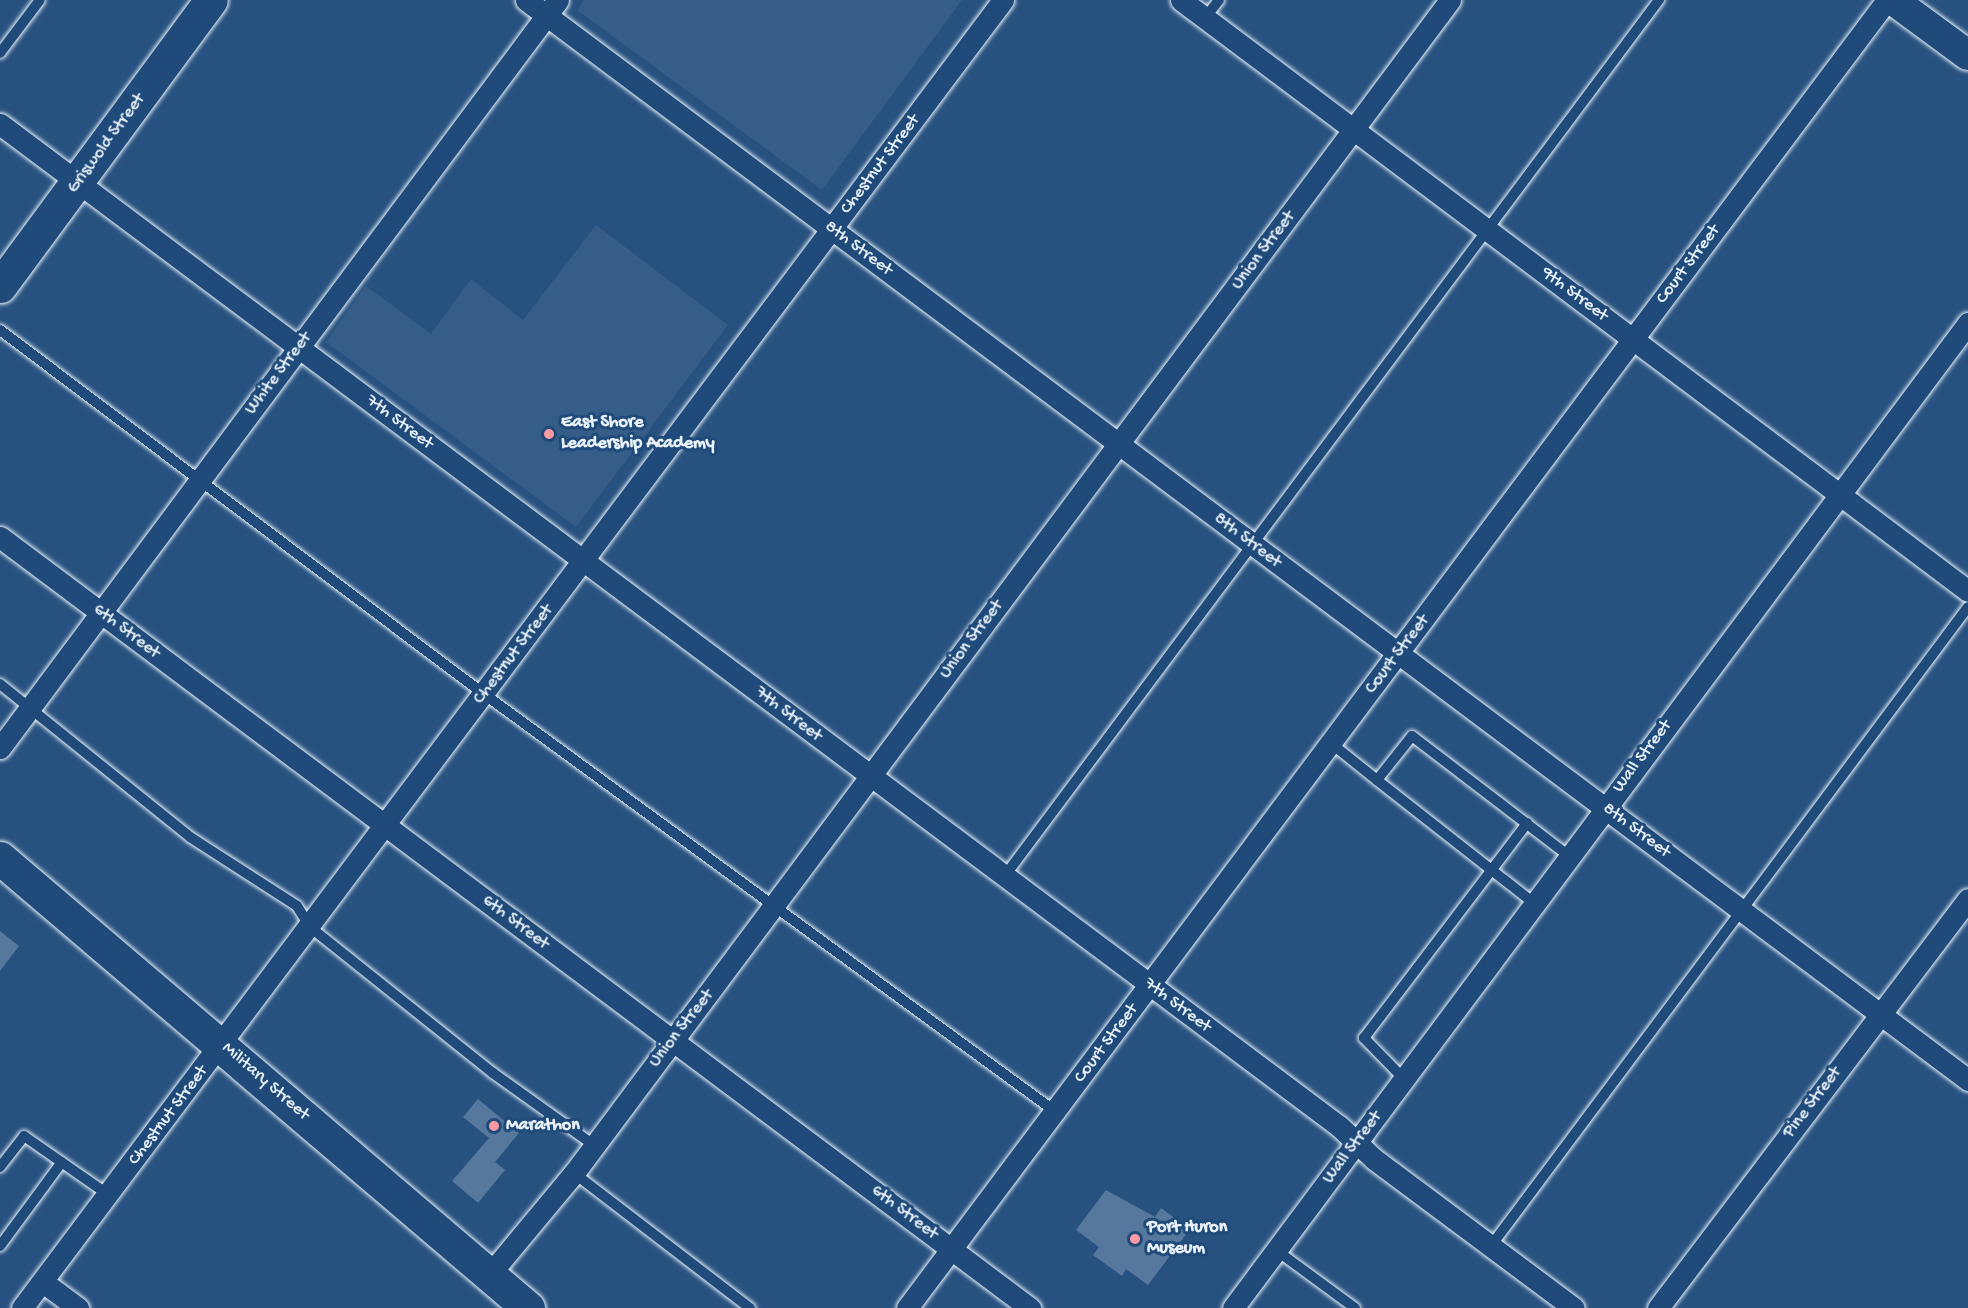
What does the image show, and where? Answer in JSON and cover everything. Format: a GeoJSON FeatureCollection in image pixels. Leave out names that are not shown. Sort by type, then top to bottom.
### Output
{"type":"FeatureCollection","features":[{"type":"Feature","properties":{"kind":"main road","name":"Griswold Street"},"geometry":{"type":"LineString","coordinates":[[0,286],[211,0]]}},
{"type":"Feature","properties":{"kind":"main road","name":"Military Street"},"geometry":{"type":"LineString","coordinates":[[0,858],[528,1308]]}},
{"type":"Feature","properties":{"kind":"street","name":"8th Street"},"geometry":{"type":"LineString","coordinates":[[526,0],[553,8],[832,230],[1968,1080]]}},
{"type":"Feature","properties":{"kind":"street","name":"Chestnut Street"},"geometry":{"type":"LineString","coordinates":[[22,1308],[222,1046],[1003,0]]}},
{"type":"Feature","properties":{"kind":"street","name":"9th Street"},"geometry":{"type":"LineString","coordinates":[[1181,0],[1353,132],[1634,339],[1968,591]]}},
{"type":"Feature","properties":{"kind":"street","name":"Union Street"},"geometry":{"type":"LineString","coordinates":[[489,1275],[595,1146],[1450,0]]}},
{"type":"Feature","properties":{"kind":"street","name":"Court Street"},"geometry":{"type":"LineString","coordinates":[[907,1308],[953,1250],[1887,0]]}},
{"type":"Feature","properties":{"kind":"street"},"geometry":{"type":"LineString","coordinates":[[1893,0],[1968,55]]}},
{"type":"Feature","properties":{"kind":"street","name":"White Street"},"geometry":{"type":"LineString","coordinates":[[0,748],[553,8]]}},
{"type":"Feature","properties":{"kind":"street","name":"7th Street"},"geometry":{"type":"LineString","coordinates":[[0,124],[1150,987],[1339,1126],[1356,1144],[1574,1308]]}},
{"type":"Feature","properties":{"kind":"street","name":"Wall Street"},"geometry":{"type":"LineString","coordinates":[[1233,1308],[1968,323]]}},
{"type":"Feature","properties":{"kind":"street","name":"6th Street"},"geometry":{"type":"LineString","coordinates":[[0,537],[1030,1308]]}},
{"type":"Feature","properties":{"kind":"street","name":"Pine Street"},"geometry":{"type":"LineString","coordinates":[[1658,1308],[1968,899]]}},
{"type":"Feature","properties":{"kind":"street"},"geometry":{"type":"LineString","coordinates":[[43,1282],[78,1308]]}},
{"type":"Feature","properties":{"kind":"lane"},"geometry":{"type":"LineString","coordinates":[[0,52],[40,0]]}},
{"type":"Feature","properties":{"kind":"lane"},"geometry":{"type":"LineString","coordinates":[[1205,18],[1219,0]]}},
{"type":"Feature","properties":{"kind":"lane"},"geometry":{"type":"LineString","coordinates":[[1004,877],[1659,0]]}},
{"type":"Feature","properties":{"kind":"lane"},"geometry":{"type":"LineString","coordinates":[[0,330],[484,694],[1056,1112]]}},
{"type":"Feature","properties":{"kind":"lane"},"geometry":{"type":"LineString","coordinates":[[1491,1246],[1744,912],[1968,607]]}},
{"type":"Feature","properties":{"kind":"lane"},"geometry":{"type":"LineString","coordinates":[[0,684],[31,708],[65,740],[190,837],[297,906],[310,927],[492,1073],[595,1146]]}},
{"type":"Feature","properties":{"kind":"lane"},"geometry":{"type":"LineString","coordinates":[[1377,780],[1412,735],[1570,857]]}},
{"type":"Feature","properties":{"kind":"lane"},"geometry":{"type":"LineString","coordinates":[[1332,744],[1535,904]]}},
{"type":"Feature","properties":{"kind":"lane"},"geometry":{"type":"LineString","coordinates":[[1405,1080],[1364,1038],[1527,824]]}},
{"type":"Feature","properties":{"kind":"lane"},"geometry":{"type":"LineString","coordinates":[[0,1167],[24,1136],[109,1195]]}},
{"type":"Feature","properties":{"kind":"lane"},"geometry":{"type":"LineString","coordinates":[[0,1246],[62,1162]]}},
{"type":"Feature","properties":{"kind":"lane"},"geometry":{"type":"LineString","coordinates":[[574,1173],[750,1308]]}},
{"type":"Feature","properties":{"kind":"lane"},"geometry":{"type":"LineString","coordinates":[[1276,1250],[1355,1308]]}},
{"type":"Feature","properties":{"kind":"shaded area"},"geometry":{"type":"Polygon","coordinates":[[[584,0],[962,0],[822,190],[577,10],[584,0]]]}},
{"type":"Feature","properties":{"kind":"shaded area","name":"East Shore Leadership Academy"},"geometry":{"type":"Polygon","coordinates":[[[596,225],[728,325],[576,527],[326,342],[366,286],[431,334],[471,279],[523,320],[596,225]]]}},
{"type":"Feature","properties":{"kind":"building"},"geometry":{"type":"Polygon","coordinates":[[[0,931],[19,946],[0,971],[0,931]]]}},
{"type":"Feature","properties":{"kind":"building"},"geometry":{"type":"Polygon","coordinates":[[[478,1099],[519,1133],[495,1162],[505,1170],[478,1203],[452,1181],[489,1138],[463,1117],[478,1099]]]}},
{"type":"Feature","properties":{"kind":"building","name":"Port Huron Museum"},"geometry":{"type":"Polygon","coordinates":[[[1106,1190],[1155,1217],[1161,1208],[1190,1229],[1148,1285],[1126,1269],[1122,1276],[1093,1255],[1099,1247],[1076,1230],[1106,1190]]]}},
{"type":"Feature","properties":{"kind":"place","name":"East Shore Leadership Academy"},"geometry":{"type":"Point","coordinates":[549,434]}},
{"type":"Feature","properties":{"kind":"place","name":"Marathon"},"geometry":{"type":"Point","coordinates":[494,1126]}},
{"type":"Feature","properties":{"kind":"place","name":"Port Huron Museum"},"geometry":{"type":"Point","coordinates":[1135,1239]}}]}
